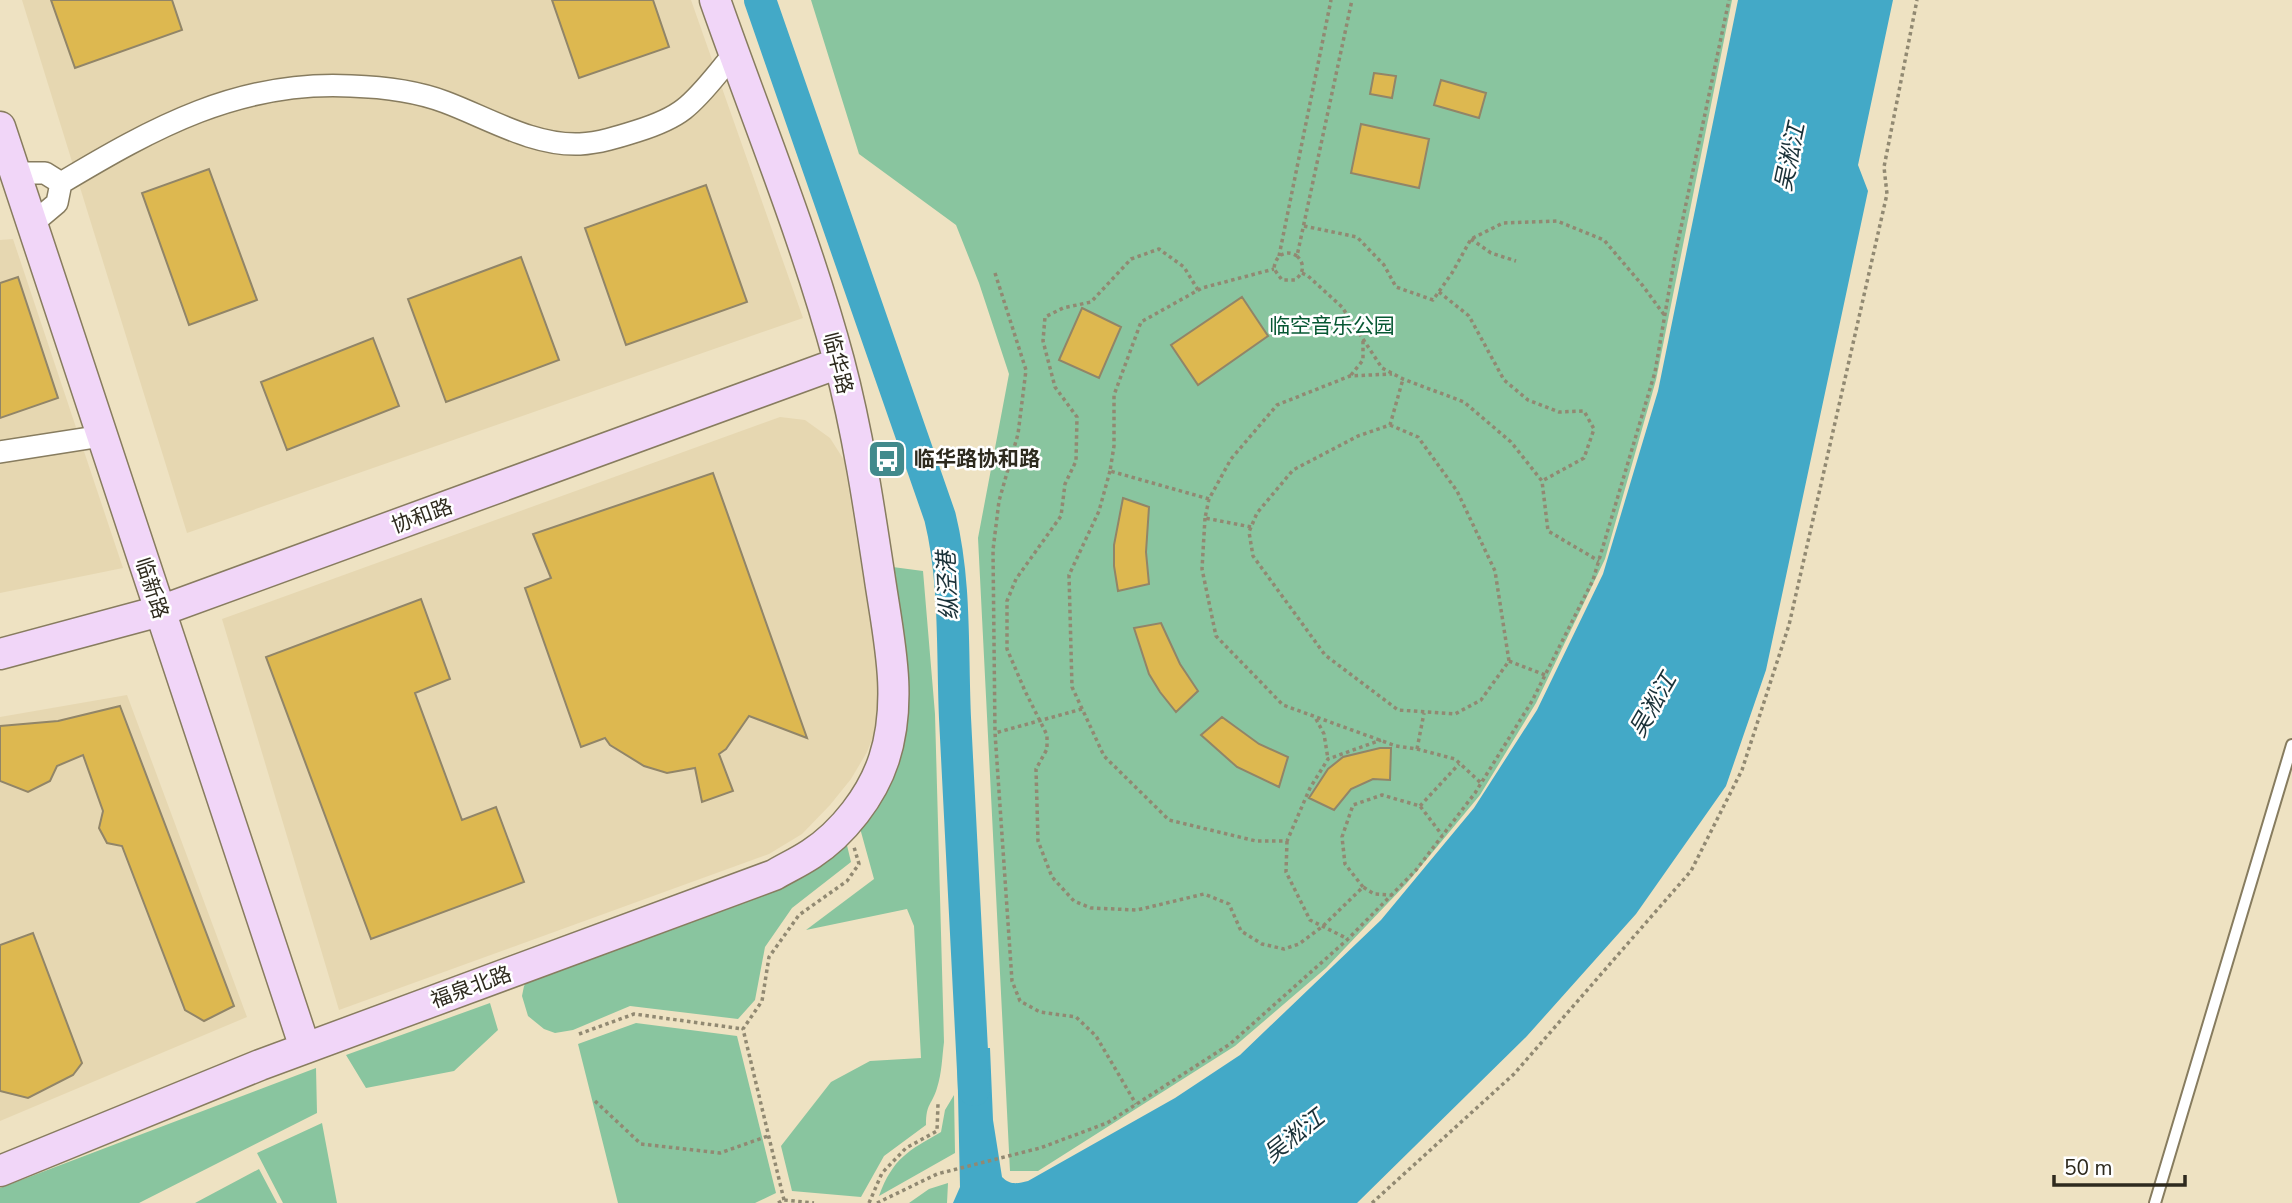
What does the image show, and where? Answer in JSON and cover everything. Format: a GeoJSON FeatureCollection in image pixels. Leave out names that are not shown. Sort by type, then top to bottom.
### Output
{"type":"FeatureCollection","features":[{"type":"Feature","properties":{"kind":"street","name":"临华路"},"geometry":{"type":"LineString","coordinates":[[715,0],[804,248],[839,363],[869,506],[891,653],[894,702],[888,742]]}},
{"type":"Feature","properties":{"kind":"street"},"geometry":{"type":"LineString","coordinates":[[19,210],[57,203],[61,183],[130,142],[210,106],[263,92],[308,86],[401,90],[441,101],[514,131],[553,142],[580,144],[609,140],[660,124],[684,109],[734,54]]}},
{"type":"Feature","properties":{"kind":"street","name":"临新路"},"geometry":{"type":"LineString","coordinates":[[0,127],[15,173],[19,210],[102,436],[305,1048]]}},
{"type":"Feature","properties":{"kind":"street"},"geometry":{"type":"LineString","coordinates":[[15,173],[44,173],[61,183]]}},
{"type":"Feature","properties":{"kind":"street","name":"协和路"},"geometry":{"type":"LineString","coordinates":[[0,654],[160,611],[839,363]]}},
{"type":"Feature","properties":{"kind":"street"},"geometry":{"type":"LineString","coordinates":[[0,452],[102,436]]}},
{"type":"Feature","properties":{"kind":"street","name":"福泉北路"},"geometry":{"type":"LineString","coordinates":[[0,1171],[305,1048],[774,875],[823,846],[846,822],[871,788],[884,759],[888,742]]}},
{"type":"Feature","properties":{"kind":"lane"},"geometry":{"type":"LineString","coordinates":[[2155,1203],[2292,745]]}},
{"type":"Feature","properties":{"kind":"path"},"geometry":{"type":"LineString","coordinates":[[1279,256],[1288,253],[1297,256],[1303,264],[1302,273],[1295,280],[1286,282],[1278,277],[1274,264],[1279,256],[1331,0]]}},
{"type":"Feature","properties":{"kind":"path"},"geometry":{"type":"LineString","coordinates":[[1297,256],[1352,0]]}},
{"type":"Feature","properties":{"kind":"path"},"geometry":{"type":"LineString","coordinates":[[877,1203],[937,1174],[1040,1148],[1107,1124],[1230,1044],[1348,939],[1416,870],[1481,783],[1532,701],[1593,580],[1655,372],[1675,256],[1729,0]]}},
{"type":"Feature","properties":{"kind":"path"},"geometry":{"type":"LineString","coordinates":[[1372,1203],[1514,1074],[1691,871],[1742,770],[1789,625],[1887,194],[1884,167],[1917,0]]}},
{"type":"Feature","properties":{"kind":"path"},"geometry":{"type":"LineString","coordinates":[[1304,226],[1357,237],[1384,265],[1396,287],[1433,300],[1471,239],[1503,223],[1558,221],[1604,240],[1665,316]]}},
{"type":"Feature","properties":{"kind":"path"},"geometry":{"type":"LineString","coordinates":[[1471,239],[1491,253],[1516,261]]}},
{"type":"Feature","properties":{"kind":"path"},"geometry":{"type":"LineString","coordinates":[[1198,290],[1184,267],[1158,249],[1131,259],[1091,302],[1063,308],[1045,317],[1044,341],[1055,387],[1077,417],[1076,461],[1065,484],[1061,516],[1016,579],[1007,601],[1007,649],[1047,735],[1047,748],[1036,769],[1038,841],[1052,877],[1074,901],[1091,908],[1137,910],[1204,894],[1228,904],[1241,931],[1262,944],[1284,949],[1299,944],[1323,926],[1363,887]]}},
{"type":"Feature","properties":{"kind":"path"},"geometry":{"type":"LineString","coordinates":[[1274,269],[1198,290],[1141,322],[1114,395],[1114,446],[1099,511],[1069,575],[1072,687],[1104,756],[1168,820],[1256,841],[1287,841]]}},
{"type":"Feature","properties":{"kind":"path"},"geometry":{"type":"LineString","coordinates":[[1302,273],[1342,307],[1382,368],[1402,379],[1464,402],[1511,442],[1542,481],[1548,531],[1599,561]]}},
{"type":"Feature","properties":{"kind":"path"},"geometry":{"type":"LineString","coordinates":[[995,274],[1027,370],[1018,433],[999,501],[992,550],[995,733],[1012,981],[1020,1001],[1040,1012],[1076,1017],[1097,1036],[1136,1104]]}},
{"type":"Feature","properties":{"kind":"path"},"geometry":{"type":"LineString","coordinates":[[1439,292],[1469,316],[1504,380],[1528,400],[1548,408],[1559,412],[1584,411],[1594,429],[1584,458],[1542,481]]}},
{"type":"Feature","properties":{"kind":"path"},"geometry":{"type":"LineString","coordinates":[[1350,376],[1363,360],[1363,339]]}},
{"type":"Feature","properties":{"kind":"path"},"geometry":{"type":"LineString","coordinates":[[1394,374],[1350,376],[1278,405],[1231,459],[1209,499],[1205,518],[1202,569],[1216,636],[1283,705],[1396,746],[1417,748],[1455,759],[1481,783]]}},
{"type":"Feature","properties":{"kind":"path"},"geometry":{"type":"LineString","coordinates":[[1390,425],[1402,379]]}},
{"type":"Feature","properties":{"kind":"path"},"geometry":{"type":"LineString","coordinates":[[1390,425],[1418,437],[1457,491],[1495,571],[1509,661],[1481,700],[1455,714],[1398,710],[1325,655],[1253,556],[1249,532],[1257,513],[1293,470],[1358,436],[1390,425]]}},
{"type":"Feature","properties":{"kind":"path"},"geometry":{"type":"LineString","coordinates":[[1110,471],[1209,499]]}},
{"type":"Feature","properties":{"kind":"path"},"geometry":{"type":"LineString","coordinates":[[1205,518],[1251,527]]}},
{"type":"Feature","properties":{"kind":"path"},"geometry":{"type":"LineString","coordinates":[[1509,661],[1545,675]]}},
{"type":"Feature","properties":{"kind":"path"},"geometry":{"type":"LineString","coordinates":[[995,733],[1082,709]]}},
{"type":"Feature","properties":{"kind":"path"},"geometry":{"type":"LineString","coordinates":[[1417,748],[1424,713]]}},
{"type":"Feature","properties":{"kind":"path"},"geometry":{"type":"LineString","coordinates":[[1315,717],[1324,734],[1328,759]]}},
{"type":"Feature","properties":{"kind":"path"},"geometry":{"type":"LineString","coordinates":[[1348,939],[1310,920],[1286,872],[1287,841],[1310,788],[1328,759],[1381,740]]}},
{"type":"Feature","properties":{"kind":"path"},"geometry":{"type":"LineString","coordinates":[[1420,806],[1459,764]]}},
{"type":"Feature","properties":{"kind":"path"},"geometry":{"type":"LineString","coordinates":[[1391,895],[1374,894],[1363,887],[1345,864],[1342,837],[1353,805],[1382,795],[1420,806],[1443,835]]}},
{"type":"Feature","properties":{"kind":"path"},"geometry":{"type":"LineString","coordinates":[[784,1200],[743,1029],[762,1001],[769,957],[799,915],[847,881],[859,864],[846,822]]}},
{"type":"Feature","properties":{"kind":"path"},"geometry":{"type":"LineString","coordinates":[[579,1034],[634,1014],[743,1029]]}},
{"type":"Feature","properties":{"kind":"path"},"geometry":{"type":"LineString","coordinates":[[595,1101],[641,1144],[720,1153],[768,1136]]}},
{"type":"Feature","properties":{"kind":"path"},"geometry":{"type":"LineString","coordinates":[[869,1203],[882,1173],[906,1148],[937,1130],[938,1104]]}},
{"type":"Feature","properties":{"kind":"path"},"geometry":{"type":"LineString","coordinates":[[778,1203],[784,1200],[814,1203]]}},
{"type":"Feature","properties":{"kind":"shaded area"},"geometry":{"type":"Polygon","coordinates":[[[22,0],[691,0],[803,318],[187,533],[22,0]]]}},
{"type":"Feature","properties":{"kind":"shaded area"},"geometry":{"type":"Polygon","coordinates":[[[13,239],[123,568],[0,593],[0,240],[13,239]]]}},
{"type":"Feature","properties":{"kind":"shaded area"},"geometry":{"type":"Polygon","coordinates":[[[780,417],[805,420],[830,438],[844,460],[883,700],[878,724],[867,752],[851,779],[802,834],[769,854],[339,1010],[222,619],[780,417]]]}},
{"type":"Feature","properties":{"kind":"shaded area"},"geometry":{"type":"Polygon","coordinates":[[[127,695],[247,1017],[0,1121],[0,717],[127,695]]]}},
{"type":"Feature","properties":{"kind":"green space","name":"临空音乐公园"},"geometry":{"type":"Polygon","coordinates":[[[811,0],[1732,0],[1656,380],[1605,559],[1536,703],[1480,795],[1407,883],[1326,968],[1235,1046],[1038,1171],[1010,1171],[978,538],[1009,374],[979,283],[956,225],[859,154],[811,0]]]}},
{"type":"Feature","properties":{"kind":"green space"},"geometry":{"type":"Polygon","coordinates":[[[885,566],[923,571],[935,714],[944,1042],[941,1071],[928,1108],[926,1125],[884,1156],[861,1197],[792,1191],[781,1146],[831,1082],[870,1061],[921,1058],[914,926],[907,909],[806,930],[874,879],[858,821],[889,775],[885,566]]]}},
{"type":"Feature","properties":{"kind":"green space"},"geometry":{"type":"Polygon","coordinates":[[[845,837],[851,862],[792,908],[765,947],[755,1000],[738,1019],[630,1006],[573,1030],[555,1033],[544,1029],[528,1016],[522,996],[524,986],[531,976],[845,837]]]}},
{"type":"Feature","properties":{"kind":"green space"},"geometry":{"type":"Polygon","coordinates":[[[490,1003],[498,1030],[454,1071],[366,1088],[346,1055],[490,1003]]]}},
{"type":"Feature","properties":{"kind":"green space"},"geometry":{"type":"Polygon","coordinates":[[[636,1023],[737,1036],[776,1193],[755,1203],[618,1203],[578,1044],[636,1023]]]}},
{"type":"Feature","properties":{"kind":"green space"},"geometry":{"type":"Polygon","coordinates":[[[316,1068],[317,1113],[139,1203],[0,1203],[0,1188],[316,1068]]]}},
{"type":"Feature","properties":{"kind":"green space"},"geometry":{"type":"Polygon","coordinates":[[[954,1095],[955,1153],[879,1196],[896,1164],[919,1145],[941,1132],[945,1110],[954,1095]]]}},
{"type":"Feature","properties":{"kind":"green space"},"geometry":{"type":"Polygon","coordinates":[[[322,1123],[337,1203],[283,1203],[257,1153],[322,1123]]]}},
{"type":"Feature","properties":{"kind":"green space"},"geometry":{"type":"Polygon","coordinates":[[[259,1169],[277,1203],[195,1203],[259,1169]]]}},
{"type":"Feature","properties":{"kind":"green space"},"geometry":{"type":"Polygon","coordinates":[[[948,1183],[947,1203],[909,1203],[929,1189],[948,1183]]]}},
{"type":"Feature","properties":{"kind":"water","name":"吴淞江"},"geometry":{"type":"Polygon","coordinates":[[[1738,0],[1893,0],[1858,165],[1868,191],[1766,670],[1726,786],[1636,914],[1527,1036],[1357,1203],[953,1203],[960,1187],[957,1048],[990,1048],[993,1120],[1002,1177],[1014,1183],[1028,1181],[1175,1098],[1240,1055],[1381,920],[1474,808],[1537,710],[1603,574],[1658,391],[1738,0]]]}},
{"type":"Feature","properties":{"kind":"building"},"geometry":{"type":"Polygon","coordinates":[[[51,0],[172,0],[182,30],[75,68],[51,0]]]}},
{"type":"Feature","properties":{"kind":"building"},"geometry":{"type":"Polygon","coordinates":[[[552,0],[653,0],[669,47],[579,78],[552,0]]]}},
{"type":"Feature","properties":{"kind":"building"},"geometry":{"type":"Polygon","coordinates":[[[1374,73],[1396,76],[1392,98],[1370,94],[1374,73]]]}},
{"type":"Feature","properties":{"kind":"building"},"geometry":{"type":"Polygon","coordinates":[[[1441,80],[1486,93],[1479,118],[1434,105],[1441,80]]]}},
{"type":"Feature","properties":{"kind":"building"},"geometry":{"type":"Polygon","coordinates":[[[1361,124],[1429,139],[1419,188],[1351,173],[1361,124]]]}},
{"type":"Feature","properties":{"kind":"building"},"geometry":{"type":"Polygon","coordinates":[[[209,169],[257,300],[189,325],[142,193],[209,169]]]}},
{"type":"Feature","properties":{"kind":"building"},"geometry":{"type":"Polygon","coordinates":[[[706,185],[747,302],[626,345],[585,228],[706,185]]]}},
{"type":"Feature","properties":{"kind":"building"},"geometry":{"type":"Polygon","coordinates":[[[521,257],[559,360],[446,402],[408,299],[521,257]]]}},
{"type":"Feature","properties":{"kind":"building"},"geometry":{"type":"Polygon","coordinates":[[[18,277],[58,398],[0,418],[0,283],[18,277]]]}},
{"type":"Feature","properties":{"kind":"building"},"geometry":{"type":"Polygon","coordinates":[[[1242,297],[1268,336],[1198,385],[1171,345],[1242,297]]]}},
{"type":"Feature","properties":{"kind":"building"},"geometry":{"type":"Polygon","coordinates":[[[1082,308],[1121,327],[1099,378],[1059,360],[1082,308]]]}},
{"type":"Feature","properties":{"kind":"building"},"geometry":{"type":"Polygon","coordinates":[[[373,338],[399,406],[287,450],[261,382],[373,338]]]}},
{"type":"Feature","properties":{"kind":"building"},"geometry":{"type":"Polygon","coordinates":[[[713,473],[807,738],[749,716],[726,749],[719,754],[733,791],[702,802],[695,768],[667,773],[644,766],[610,745],[605,738],[581,747],[525,588],[551,578],[533,534],[713,473]]]}},
{"type":"Feature","properties":{"kind":"building"},"geometry":{"type":"Polygon","coordinates":[[[1123,498],[1149,507],[1146,552],[1149,584],[1118,591],[1114,545],[1123,498]]]}},
{"type":"Feature","properties":{"kind":"building"},"geometry":{"type":"Polygon","coordinates":[[[421,599],[450,679],[415,693],[462,820],[496,807],[524,882],[371,939],[266,657],[421,599]]]}},
{"type":"Feature","properties":{"kind":"building"},"geometry":{"type":"Polygon","coordinates":[[[1161,623],[1180,664],[1198,691],[1176,712],[1149,674],[1134,628],[1161,623]]]}},
{"type":"Feature","properties":{"kind":"building"},"geometry":{"type":"Polygon","coordinates":[[[120,706],[234,1006],[204,1021],[185,1010],[122,846],[107,843],[99,828],[103,811],[83,755],[57,766],[50,781],[28,792],[0,781],[0,726],[58,721],[120,706]]]}},
{"type":"Feature","properties":{"kind":"building"},"geometry":{"type":"Polygon","coordinates":[[[1222,717],[1259,744],[1288,757],[1279,787],[1237,767],[1201,735],[1222,717]]]}},
{"type":"Feature","properties":{"kind":"building"},"geometry":{"type":"Polygon","coordinates":[[[1391,748],[1390,780],[1373,779],[1351,789],[1334,810],[1309,798],[1328,769],[1343,757],[1391,748]]]}},
{"type":"Feature","properties":{"kind":"building"},"geometry":{"type":"Polygon","coordinates":[[[33,933],[82,1063],[73,1075],[28,1098],[0,1091],[0,945],[33,933]]]}},
{"type":"Feature","properties":{"kind":"waterway","name":"纵泾港"},"geometry":{"type":"LineString","coordinates":[[760,0],[940,517],[945,542],[952,617],[974,1090]]}},
{"type":"Feature","properties":{"kind":"place","name":"临华路协和路"},"geometry":{"type":"Point","coordinates":[887,459]}}]}
